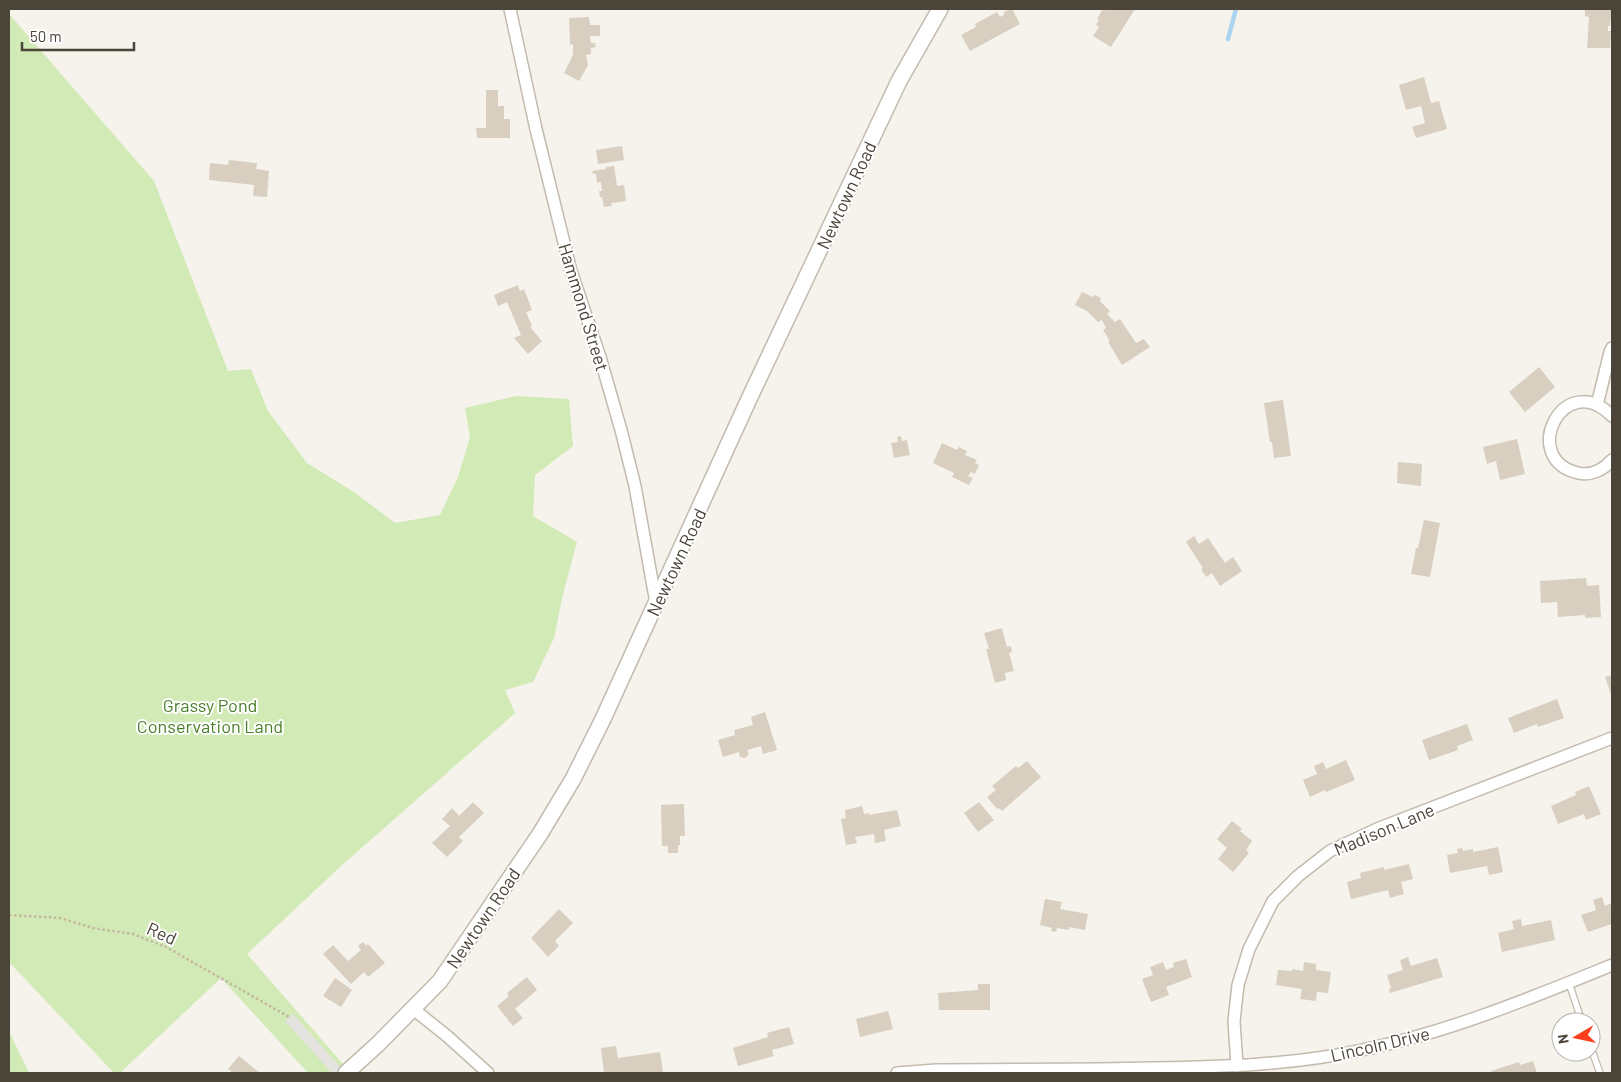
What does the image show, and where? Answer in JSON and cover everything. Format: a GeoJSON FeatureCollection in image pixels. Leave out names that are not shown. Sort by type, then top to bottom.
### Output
{"type":"FeatureCollection","features":[{"type":"Feature","properties":{"kind":"street","name":"Hammond Street"},"geometry":{"type":"LineString","coordinates":[[510,9],[536,129],[571,270],[600,357],[621,430],[636,495],[656,605]]}},
{"type":"Feature","properties":{"kind":"street","name":"Newtown Road"},"geometry":{"type":"LineString","coordinates":[[346,1073],[378,1044],[440,981],[540,834],[573,779],[603,719],[749,399],[899,81],[940,9]]}},
{"type":"Feature","properties":{"kind":"street"},"geometry":{"type":"LineString","coordinates":[[1597,405],[1612,348]]}},
{"type":"Feature","properties":{"kind":"street"},"geometry":{"type":"LineString","coordinates":[[1612,416],[1606,409],[1597,405],[1588,403],[1570,405],[1562,410],[1551,425],[1549,443],[1557,460],[1572,471],[1581,474],[1599,470],[1612,460]]}},
{"type":"Feature","properties":{"kind":"street","name":"Madison Lane"},"geometry":{"type":"LineString","coordinates":[[1237,1066],[1234,1021],[1238,985],[1249,949],[1273,901],[1298,876],[1330,851],[1377,829],[1612,738]]}},
{"type":"Feature","properties":{"kind":"street","name":"Lincoln Drive"},"geometry":{"type":"LineString","coordinates":[[897,1073],[936,1070],[1072,1070],[1237,1066],[1323,1057],[1363,1050],[1445,1028],[1521,1002],[1612,965]]}},
{"type":"Feature","properties":{"kind":"street"},"geometry":{"type":"LineString","coordinates":[[412,1008],[488,1073]]}},
{"type":"Feature","properties":{"kind":"lane"},"geometry":{"type":"LineString","coordinates":[[1569,983],[1579,1012]]}},
{"type":"Feature","properties":{"kind":"path","name":"Red"},"geometry":{"type":"LineString","coordinates":[[9,915],[60,918],[93,928],[133,934],[166,947],[291,1018]]}},
{"type":"Feature","properties":{"kind":"green space","name":"Grassy Pond Conservation Land"},"geometry":{"type":"Polygon","coordinates":[[[9,14],[154,181],[228,371],[251,369],[268,411],[307,463],[354,492],[395,523],[440,515],[458,477],[470,437],[465,408],[516,396],[569,399],[573,446],[535,475],[533,516],[577,542],[554,638],[533,682],[505,690],[515,713],[340,867],[247,954],[343,1064],[332,1073],[308,1073],[221,978],[120,1073],[114,1073],[9,962],[9,14]]]}},
{"type":"Feature","properties":{"kind":"green space"},"geometry":{"type":"Polygon","coordinates":[[[9,1031],[29,1073],[9,1073],[9,1031]]]}},
{"type":"Feature","properties":{"kind":"shaded area"},"geometry":{"type":"Polygon","coordinates":[[[293,1014],[341,1068],[336,1073],[332,1073],[285,1021],[293,1014]]]}},
{"type":"Feature","properties":{"kind":"building"},"geometry":{"type":"Polygon","coordinates":[[[1012,9],[1020,24],[970,51],[961,35],[976,27],[975,24],[997,12],[1000,17],[1005,14],[1003,12],[1012,9]]]}},
{"type":"Feature","properties":{"kind":"building"},"geometry":{"type":"Polygon","coordinates":[[[1103,9],[1107,11],[1108,9],[1135,9],[1111,47],[1093,36],[1099,27],[1096,25],[1099,20],[1097,19],[1103,9]]]}},
{"type":"Feature","properties":{"kind":"building"},"geometry":{"type":"Polygon","coordinates":[[[1585,9],[1612,9],[1610,26],[1608,26],[1608,31],[1611,31],[1610,48],[1587,48],[1589,17],[1585,16],[1585,9]]]}},
{"type":"Feature","properties":{"kind":"building"},"geometry":{"type":"Polygon","coordinates":[[[589,17],[590,25],[600,25],[600,36],[590,36],[591,43],[595,43],[596,47],[591,48],[591,54],[586,55],[588,65],[579,81],[564,73],[573,55],[573,44],[570,45],[569,18],[589,17]]]}},
{"type":"Feature","properties":{"kind":"building"},"geometry":{"type":"Polygon","coordinates":[[[1424,77],[1431,103],[1439,101],[1447,129],[1416,138],[1412,127],[1425,123],[1421,106],[1406,110],[1399,85],[1424,77]]]}},
{"type":"Feature","properties":{"kind":"building"},"geometry":{"type":"Polygon","coordinates":[[[486,90],[498,90],[498,106],[504,106],[504,119],[510,119],[510,138],[477,138],[476,128],[486,128],[486,90]]]}},
{"type":"Feature","properties":{"kind":"building"},"geometry":{"type":"Polygon","coordinates":[[[622,146],[624,160],[598,164],[596,150],[622,146]]]}},
{"type":"Feature","properties":{"kind":"building"},"geometry":{"type":"Polygon","coordinates":[[[229,160],[257,163],[256,169],[269,171],[267,197],[253,196],[254,185],[209,180],[210,163],[228,165],[229,160]]]}},
{"type":"Feature","properties":{"kind":"building"},"geometry":{"type":"Polygon","coordinates":[[[614,166],[617,186],[624,185],[626,201],[611,203],[612,206],[604,207],[599,191],[602,191],[601,182],[597,183],[596,174],[593,174],[592,171],[614,166]]]}},
{"type":"Feature","properties":{"kind":"building"},"geometry":{"type":"Polygon","coordinates":[[[518,285],[520,291],[524,289],[532,310],[526,312],[532,326],[530,327],[542,341],[528,354],[514,338],[521,335],[507,302],[498,306],[494,295],[518,285]]]}},
{"type":"Feature","properties":{"kind":"building"},"geometry":{"type":"Polygon","coordinates":[[[1082,292],[1101,298],[1100,301],[1110,311],[1107,314],[1115,322],[1120,319],[1136,343],[1144,339],[1150,347],[1122,365],[1108,342],[1110,341],[1103,330],[1106,328],[1102,320],[1098,322],[1087,311],[1075,305],[1082,292]]]}},
{"type":"Feature","properties":{"kind":"building"},"geometry":{"type":"Polygon","coordinates":[[[1539,367],[1555,387],[1525,412],[1509,392],[1539,367]]]}},
{"type":"Feature","properties":{"kind":"building"},"geometry":{"type":"Polygon","coordinates":[[[1283,400],[1291,456],[1274,458],[1264,403],[1283,400]]]}},
{"type":"Feature","properties":{"kind":"building"},"geometry":{"type":"Polygon","coordinates":[[[901,436],[902,441],[907,440],[910,455],[894,458],[891,443],[898,442],[897,437],[901,436]]]}},
{"type":"Feature","properties":{"kind":"building"},"geometry":{"type":"Polygon","coordinates":[[[1517,439],[1525,474],[1500,480],[1496,461],[1487,464],[1483,447],[1517,439]]]}},
{"type":"Feature","properties":{"kind":"building"},"geometry":{"type":"Polygon","coordinates":[[[942,443],[957,450],[959,447],[967,451],[965,455],[977,460],[975,463],[979,465],[975,474],[971,472],[968,476],[973,478],[969,485],[952,477],[954,473],[933,463],[942,443]]]}},
{"type":"Feature","properties":{"kind":"building"},"geometry":{"type":"Polygon","coordinates":[[[1398,462],[1422,464],[1421,486],[1397,483],[1398,462]]]}},
{"type":"Feature","properties":{"kind":"building"},"geometry":{"type":"Polygon","coordinates":[[[1424,520],[1440,523],[1430,577],[1411,574],[1424,520]]]}},
{"type":"Feature","properties":{"kind":"building"},"geometry":{"type":"Polygon","coordinates":[[[1194,536],[1199,544],[1208,538],[1225,563],[1233,557],[1242,571],[1220,586],[1212,573],[1206,577],[1201,569],[1203,568],[1186,542],[1194,536]]]}},
{"type":"Feature","properties":{"kind":"building"},"geometry":{"type":"Polygon","coordinates":[[[1586,578],[1587,586],[1599,585],[1601,617],[1585,618],[1585,615],[1558,617],[1557,602],[1541,603],[1540,581],[1586,578]]]}},
{"type":"Feature","properties":{"kind":"building"},"geometry":{"type":"Polygon","coordinates":[[[1002,628],[1007,647],[1011,646],[1012,652],[1009,653],[1014,671],[1005,673],[1006,680],[995,683],[984,633],[1002,628]]]}},
{"type":"Feature","properties":{"kind":"building"},"geometry":{"type":"Polygon","coordinates":[[[1612,675],[1612,697],[1605,677],[1612,675]]]}},
{"type":"Feature","properties":{"kind":"building"},"geometry":{"type":"Polygon","coordinates":[[[1557,699],[1564,718],[1538,727],[1537,724],[1514,733],[1508,718],[1557,699]]]}},
{"type":"Feature","properties":{"kind":"building"},"geometry":{"type":"Polygon","coordinates":[[[765,712],[777,750],[763,754],[761,746],[747,750],[749,754],[745,758],[740,757],[739,752],[723,757],[718,740],[735,735],[734,730],[753,725],[751,717],[765,712]]]}},
{"type":"Feature","properties":{"kind":"building"},"geometry":{"type":"Polygon","coordinates":[[[1467,724],[1473,740],[1457,746],[1458,750],[1429,760],[1422,740],[1467,724]]]}},
{"type":"Feature","properties":{"kind":"building"},"geometry":{"type":"Polygon","coordinates":[[[1346,760],[1355,780],[1310,797],[1303,780],[1317,774],[1314,766],[1323,762],[1326,769],[1346,760]]]}},
{"type":"Feature","properties":{"kind":"building"},"geometry":{"type":"Polygon","coordinates":[[[1027,761],[1041,777],[1002,811],[999,808],[997,809],[987,797],[996,790],[992,786],[1016,766],[1018,768],[1027,761]]]}},
{"type":"Feature","properties":{"kind":"building"},"geometry":{"type":"Polygon","coordinates":[[[1589,786],[1601,814],[1586,820],[1584,814],[1558,824],[1551,806],[1576,795],[1575,792],[1589,786]]]}},
{"type":"Feature","properties":{"kind":"building"},"geometry":{"type":"Polygon","coordinates":[[[473,802],[484,813],[459,837],[463,841],[447,857],[432,843],[450,826],[442,819],[452,808],[459,816],[473,802]]]}},
{"type":"Feature","properties":{"kind":"building"},"geometry":{"type":"Polygon","coordinates":[[[979,802],[994,820],[978,832],[964,813],[979,802]]]}},
{"type":"Feature","properties":{"kind":"building"},"geometry":{"type":"Polygon","coordinates":[[[684,804],[685,836],[680,836],[678,853],[668,853],[668,846],[662,846],[661,805],[684,804]]]}},
{"type":"Feature","properties":{"kind":"building"},"geometry":{"type":"Polygon","coordinates":[[[862,806],[864,814],[869,813],[869,815],[897,810],[901,826],[884,830],[886,841],[875,843],[874,834],[855,837],[857,843],[846,845],[841,819],[846,818],[845,810],[862,806]]]}},
{"type":"Feature","properties":{"kind":"building"},"geometry":{"type":"Polygon","coordinates":[[[1232,821],[1252,841],[1246,850],[1249,853],[1233,872],[1218,859],[1227,848],[1217,839],[1232,821]]]}},
{"type":"Feature","properties":{"kind":"building"},"geometry":{"type":"Polygon","coordinates":[[[1498,847],[1503,872],[1489,875],[1487,866],[1450,873],[1447,855],[1458,853],[1457,849],[1462,848],[1463,851],[1473,849],[1473,852],[1498,847]]]}},
{"type":"Feature","properties":{"kind":"building"},"geometry":{"type":"Polygon","coordinates":[[[1409,864],[1413,879],[1401,882],[1404,894],[1390,898],[1388,890],[1351,899],[1347,882],[1361,878],[1360,873],[1384,867],[1384,870],[1409,864]]]}},
{"type":"Feature","properties":{"kind":"building"},"geometry":{"type":"Polygon","coordinates":[[[1602,897],[1605,906],[1612,903],[1612,924],[1588,932],[1581,915],[1596,910],[1593,900],[1602,897]]]}},
{"type":"Feature","properties":{"kind":"building"},"geometry":{"type":"Polygon","coordinates":[[[1045,899],[1062,902],[1060,909],[1088,914],[1085,930],[1069,927],[1069,930],[1057,928],[1056,932],[1051,931],[1052,928],[1040,925],[1045,899]]]}},
{"type":"Feature","properties":{"kind":"building"},"geometry":{"type":"Polygon","coordinates":[[[559,909],[573,923],[555,941],[559,946],[548,957],[531,938],[559,909]]]}},
{"type":"Feature","properties":{"kind":"building"},"geometry":{"type":"Polygon","coordinates":[[[1521,919],[1522,926],[1551,920],[1555,940],[1502,952],[1498,933],[1514,929],[1512,921],[1521,919]]]}},
{"type":"Feature","properties":{"kind":"building"},"geometry":{"type":"Polygon","coordinates":[[[363,942],[366,946],[368,944],[385,963],[368,977],[364,972],[351,984],[323,954],[333,945],[348,961],[361,950],[358,946],[363,942]]]}},
{"type":"Feature","properties":{"kind":"building"},"geometry":{"type":"Polygon","coordinates":[[[1408,957],[1411,966],[1437,958],[1443,977],[1390,993],[1389,989],[1391,988],[1387,975],[1403,970],[1400,960],[1408,957]]]}},
{"type":"Feature","properties":{"kind":"building"},"geometry":{"type":"Polygon","coordinates":[[[1186,959],[1192,977],[1166,987],[1169,995],[1151,1002],[1142,979],[1153,975],[1150,967],[1163,962],[1166,970],[1174,967],[1173,963],[1186,959]]]}},
{"type":"Feature","properties":{"kind":"building"},"geometry":{"type":"Polygon","coordinates":[[[1304,962],[1316,964],[1316,970],[1331,972],[1328,993],[1317,992],[1316,1001],[1300,999],[1302,989],[1276,985],[1278,970],[1292,971],[1292,969],[1303,971],[1304,962]]]}},
{"type":"Feature","properties":{"kind":"building"},"geometry":{"type":"Polygon","coordinates":[[[527,977],[537,990],[515,1009],[523,1018],[513,1026],[497,1006],[509,996],[507,993],[527,977]]]}},
{"type":"Feature","properties":{"kind":"building"},"geometry":{"type":"Polygon","coordinates":[[[335,978],[352,990],[341,1007],[323,996],[335,978]]]}},
{"type":"Feature","properties":{"kind":"building"},"geometry":{"type":"Polygon","coordinates":[[[978,984],[990,984],[990,1010],[939,1010],[938,993],[978,990],[978,984]]]}},
{"type":"Feature","properties":{"kind":"building"},"geometry":{"type":"Polygon","coordinates":[[[888,1011],[893,1029],[860,1037],[856,1019],[888,1011]]]}},
{"type":"Feature","properties":{"kind":"building"},"geometry":{"type":"Polygon","coordinates":[[[789,1027],[794,1044],[772,1050],[774,1056],[738,1066],[733,1048],[768,1037],[767,1033],[789,1027]]]}},
{"type":"Feature","properties":{"kind":"building"},"geometry":{"type":"Polygon","coordinates":[[[616,1046],[618,1058],[660,1052],[663,1072],[604,1073],[601,1048],[616,1046]]]}},
{"type":"Feature","properties":{"kind":"building"},"geometry":{"type":"Polygon","coordinates":[[[239,1056],[260,1073],[233,1073],[228,1069],[239,1056]]]}},
{"type":"Feature","properties":{"kind":"building"},"geometry":{"type":"Polygon","coordinates":[[[1533,1061],[1537,1073],[1492,1073],[1491,1071],[1519,1062],[1520,1065],[1533,1061]]]}},
{"type":"Feature","properties":{"kind":"waterway"},"geometry":{"type":"LineString","coordinates":[[1228,39],[1236,9]]}}]}
